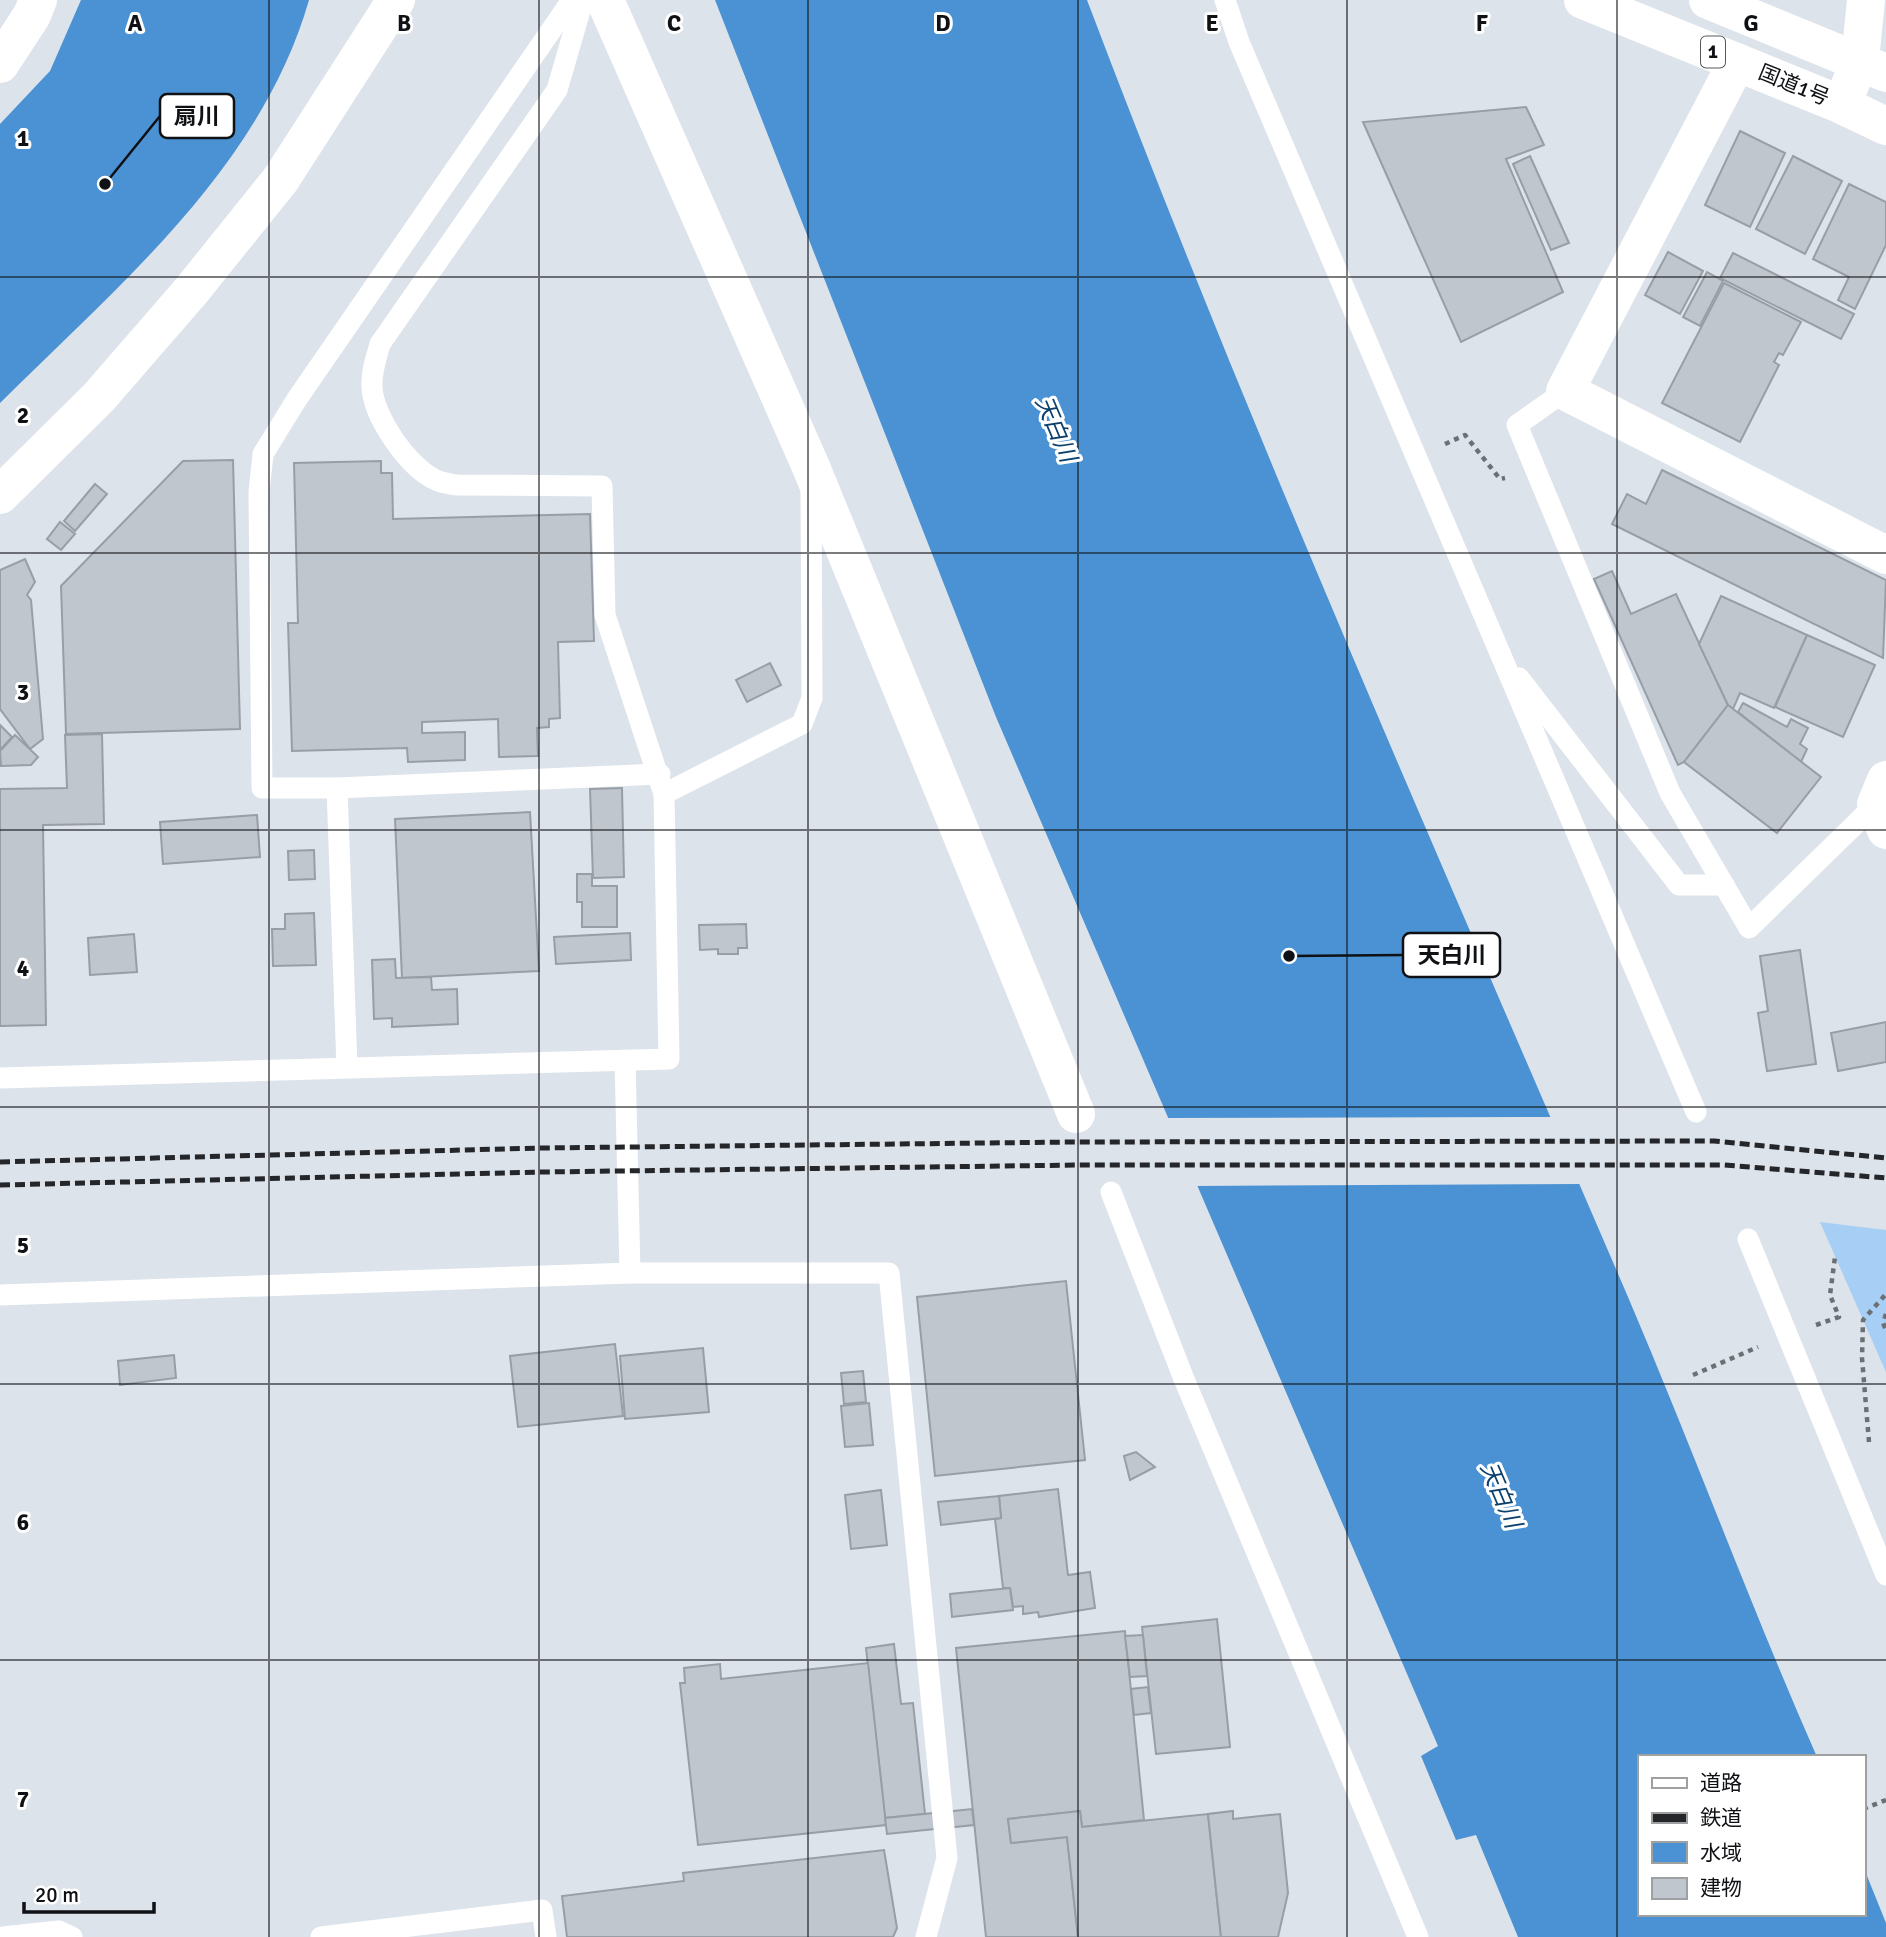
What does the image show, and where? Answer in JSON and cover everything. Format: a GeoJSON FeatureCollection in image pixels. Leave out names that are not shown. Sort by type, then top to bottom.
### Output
{"type":"FeatureCollection","features":[{"type":"Feature","properties":{"kind":"main road"},"geometry":{"type":"LineString","coordinates":[[0,64],[32,15],[38,0]]}},
{"type":"Feature","properties":{"kind":"main road"},"geometry":{"type":"LineString","coordinates":[[0,495],[99,397],[191,291],[281,179],[396,0]]}},
{"type":"Feature","properties":{"kind":"main road"},"geometry":{"type":"LineString","coordinates":[[605,0],[811,467],[1076,1114]]}},
{"type":"Feature","properties":{"kind":"main road","name":"国道1号"},"geometry":{"type":"LineString","coordinates":[[1583,0],[1842,105],[1886,126]]}},
{"type":"Feature","properties":{"kind":"main road","name":"1"},"geometry":{"type":"LineString","coordinates":[[1708,0],[1873,66]]}},
{"type":"Feature","properties":{"kind":"main road"},"geometry":{"type":"LineString","coordinates":[[1842,105],[1873,66],[1866,0]]}},
{"type":"Feature","properties":{"kind":"main road"},"geometry":{"type":"LineString","coordinates":[[1737,62],[1565,391],[1886,555]]}},
{"type":"Feature","properties":{"kind":"lane"},"geometry":{"type":"LineString","coordinates":[[572,0],[297,399],[263,454],[258,492],[262,788],[662,784],[802,724],[812,698],[811,467]]}},
{"type":"Feature","properties":{"kind":"lane"},"geometry":{"type":"LineString","coordinates":[[0,1078],[670,1059],[662,784],[605,615],[602,486],[457,485],[436,480],[416,467],[398,446],[380,414],[372,391],[373,369],[380,344],[557,90],[583,0]]}},
{"type":"Feature","properties":{"kind":"lane"},"geometry":{"type":"LineString","coordinates":[[1225,0],[1239,42],[1696,1112]]}},
{"type":"Feature","properties":{"kind":"lane"},"geometry":{"type":"LineString","coordinates":[[1565,391],[1517,425],[1670,793],[1749,928],[1883,805]]}},
{"type":"Feature","properties":{"kind":"lane"},"geometry":{"type":"LineString","coordinates":[[1500,654],[1679,885],[1724,885]]}},
{"type":"Feature","properties":{"kind":"lane"},"geometry":{"type":"LineString","coordinates":[[337,788],[347,1067]]}},
{"type":"Feature","properties":{"kind":"lane"},"geometry":{"type":"LineString","coordinates":[[625,1060],[629,1273]]}},
{"type":"Feature","properties":{"kind":"lane"},"geometry":{"type":"LineString","coordinates":[[1111,1192],[1184,1379],[1418,1937]]}},
{"type":"Feature","properties":{"kind":"lane"},"geometry":{"type":"LineString","coordinates":[[1748,1239],[1886,1574]]}},
{"type":"Feature","properties":{"kind":"lane"},"geometry":{"type":"LineString","coordinates":[[0,1296],[629,1273],[889,1273],[947,1858],[926,1937]]}},
{"type":"Feature","properties":{"kind":"lane"},"geometry":{"type":"LineString","coordinates":[[321,1937],[542,1910],[546,1937]]}},
{"type":"Feature","properties":{"kind":"lane"},"geometry":{"type":"LineString","coordinates":[[3,1937],[59,1931],[72,1937]]}},
{"type":"Feature","properties":{"kind":"path"},"geometry":{"type":"LineString","coordinates":[[1415,456],[1465,435],[1500,479],[1537,473]]}},
{"type":"Feature","properties":{"kind":"path"},"geometry":{"type":"LineString","coordinates":[[1830,1295],[1835,1257]]}},
{"type":"Feature","properties":{"kind":"path"},"geometry":{"type":"LineString","coordinates":[[1870,1451],[1862,1358],[1863,1320],[1886,1294]]}},
{"type":"Feature","properties":{"kind":"path"},"geometry":{"type":"LineString","coordinates":[[1886,1314],[1883,1323],[1886,1331]]}},
{"type":"Feature","properties":{"kind":"path"},"geometry":{"type":"LineString","coordinates":[[1693,1375],[1762,1345]]}},
{"type":"Feature","properties":{"kind":"path"},"geometry":{"type":"LineString","coordinates":[[1865,1808],[1886,1800]]}},
{"type":"Feature","properties":{"kind":"shaded area"},"geometry":{"type":"Polygon","coordinates":[[[1820,1222],[1886,1230],[1886,1372],[1820,1222]]]}},
{"type":"Feature","properties":{"kind":"water"},"geometry":{"type":"Polygon","coordinates":[[[81,0],[309,0],[287,60],[257,117],[222,170],[138,267],[0,403],[0,124],[50,71],[81,0]]]}},
{"type":"Feature","properties":{"kind":"water","name":"天白川"},"geometry":{"type":"Polygon","coordinates":[[[715,0],[1087,0],[1150,164],[1282,489],[1628,1297],[1816,1755],[1638,1755],[1638,1916],[1865,1916],[1865,1871],[1886,1923],[1886,1937],[1518,1937],[1476,1835],[1456,1840],[1421,1756],[1438,1746],[996,717],[715,0]]]}},
{"type":"Feature","properties":{"kind":"pier"},"geometry":{"type":"Polygon","coordinates":[[[1553,1117],[1582,1184],[1194,1186],[1165,1118],[1553,1117]]]}},
{"type":"Feature","properties":{"kind":"building"},"geometry":{"type":"Polygon","coordinates":[[[1526,107],[1544,145],[1506,159],[1563,292],[1461,342],[1363,122],[1526,107]]]}},
{"type":"Feature","properties":{"kind":"building"},"geometry":{"type":"Polygon","coordinates":[[[1740,131],[1785,153],[1750,227],[1705,205],[1740,131]]]}},
{"type":"Feature","properties":{"kind":"building"},"geometry":{"type":"Polygon","coordinates":[[[1530,156],[1569,243],[1551,250],[1513,164],[1530,156]]]}},
{"type":"Feature","properties":{"kind":"building"},"geometry":{"type":"Polygon","coordinates":[[[1793,156],[1842,181],[1805,254],[1756,229],[1793,156]]]}},
{"type":"Feature","properties":{"kind":"building"},"geometry":{"type":"Polygon","coordinates":[[[1849,184],[1886,202],[1886,245],[1855,309],[1838,300],[1849,277],[1813,259],[1849,184]]]}},
{"type":"Feature","properties":{"kind":"building"},"geometry":{"type":"Polygon","coordinates":[[[1668,252],[1703,271],[1680,314],[1645,295],[1668,252]]]}},
{"type":"Feature","properties":{"kind":"building"},"geometry":{"type":"Polygon","coordinates":[[[1733,253],[1854,314],[1841,339],[1720,278],[1733,253]]]}},
{"type":"Feature","properties":{"kind":"building"},"geometry":{"type":"Polygon","coordinates":[[[1707,272],[1723,281],[1700,326],[1683,317],[1707,272]]]}},
{"type":"Feature","properties":{"kind":"building"},"geometry":{"type":"Polygon","coordinates":[[[1724,283],[1801,322],[1783,355],[1779,353],[1774,362],[1779,365],[1740,442],[1662,403],[1724,283]]]}},
{"type":"Feature","properties":{"kind":"building"},"geometry":{"type":"Polygon","coordinates":[[[233,460],[240,729],[66,734],[61,586],[183,461],[233,460]]]}},
{"type":"Feature","properties":{"kind":"building"},"geometry":{"type":"Polygon","coordinates":[[[381,461],[381,473],[392,473],[393,519],[590,514],[594,641],[558,642],[560,718],[549,719],[549,727],[537,728],[538,756],[499,757],[498,719],[422,722],[422,733],[465,732],[465,760],[408,762],[407,748],[292,751],[288,623],[298,623],[294,463],[381,461]]]}},
{"type":"Feature","properties":{"kind":"building"},"geometry":{"type":"Polygon","coordinates":[[[1662,470],[1886,580],[1883,658],[1612,524],[1627,494],[1646,504],[1662,470]]]}},
{"type":"Feature","properties":{"kind":"building"},"geometry":{"type":"Polygon","coordinates":[[[95,484],[107,494],[75,531],[64,521],[95,484]]]}},
{"type":"Feature","properties":{"kind":"building"},"geometry":{"type":"Polygon","coordinates":[[[60,522],[75,534],[61,550],[47,539],[60,522]]]}},
{"type":"Feature","properties":{"kind":"building"},"geometry":{"type":"Polygon","coordinates":[[[25,559],[35,582],[27,595],[31,600],[43,739],[30,749],[0,709],[0,570],[25,559]]]}},
{"type":"Feature","properties":{"kind":"building"},"geometry":{"type":"Polygon","coordinates":[[[1612,571],[1631,614],[1676,594],[1728,705],[1684,762],[1678,765],[1594,579],[1612,571]]]}},
{"type":"Feature","properties":{"kind":"building"},"geometry":{"type":"Polygon","coordinates":[[[1721,596],[1807,635],[1774,708],[1740,693],[1733,709],[1728,705],[1699,644],[1721,596]]]}},
{"type":"Feature","properties":{"kind":"building"},"geometry":{"type":"Polygon","coordinates":[[[1807,635],[1875,665],[1843,737],[1775,707],[1807,635]]]}},
{"type":"Feature","properties":{"kind":"building"},"geometry":{"type":"Polygon","coordinates":[[[770,663],[781,685],[747,702],[736,680],[770,663]]]}},
{"type":"Feature","properties":{"kind":"building"},"geometry":{"type":"Polygon","coordinates":[[[1743,703],[1787,727],[1791,719],[1808,728],[1800,744],[1807,749],[1801,762],[1738,712],[1743,703]]]}},
{"type":"Feature","properties":{"kind":"building"},"geometry":{"type":"Polygon","coordinates":[[[1728,705],[1821,777],[1777,833],[1684,762],[1728,705]]]}},
{"type":"Feature","properties":{"kind":"building"},"geometry":{"type":"Polygon","coordinates":[[[0,725],[12,737],[0,750],[0,725]]]}},
{"type":"Feature","properties":{"kind":"building"},"geometry":{"type":"Polygon","coordinates":[[[102,734],[104,824],[43,825],[46,1025],[0,1026],[0,789],[67,788],[65,735],[102,734]]]}},
{"type":"Feature","properties":{"kind":"building"},"geometry":{"type":"Polygon","coordinates":[[[15,735],[38,757],[31,765],[1,766],[0,751],[15,735]]]}},
{"type":"Feature","properties":{"kind":"building"},"geometry":{"type":"Polygon","coordinates":[[[622,788],[624,877],[593,878],[590,789],[622,788]]]}},
{"type":"Feature","properties":{"kind":"building"},"geometry":{"type":"Polygon","coordinates":[[[530,812],[539,971],[402,978],[395,819],[530,812]]]}},
{"type":"Feature","properties":{"kind":"building"},"geometry":{"type":"Polygon","coordinates":[[[257,815],[260,857],[163,864],[160,822],[257,815]]]}},
{"type":"Feature","properties":{"kind":"building"},"geometry":{"type":"Polygon","coordinates":[[[314,850],[315,879],[289,880],[288,851],[314,850]]]}},
{"type":"Feature","properties":{"kind":"building"},"geometry":{"type":"Polygon","coordinates":[[[577,874],[592,874],[592,886],[617,886],[617,927],[582,927],[582,902],[577,902],[577,874]]]}},
{"type":"Feature","properties":{"kind":"building"},"geometry":{"type":"Polygon","coordinates":[[[314,913],[316,965],[273,966],[272,929],[285,929],[285,914],[314,913]]]}},
{"type":"Feature","properties":{"kind":"building"},"geometry":{"type":"Polygon","coordinates":[[[746,924],[747,948],[738,948],[738,954],[718,954],[718,949],[700,950],[699,925],[746,924]]]}},
{"type":"Feature","properties":{"kind":"building"},"geometry":{"type":"Polygon","coordinates":[[[630,933],[631,960],[556,964],[554,937],[630,933]]]}},
{"type":"Feature","properties":{"kind":"building"},"geometry":{"type":"Polygon","coordinates":[[[134,934],[137,972],[90,975],[88,938],[134,934]]]}},
{"type":"Feature","properties":{"kind":"building"},"geometry":{"type":"Polygon","coordinates":[[[1800,950],[1816,1064],[1767,1071],[1758,1013],[1768,1011],[1760,956],[1800,950]]]}},
{"type":"Feature","properties":{"kind":"building"},"geometry":{"type":"Polygon","coordinates":[[[395,959],[396,978],[431,977],[432,990],[457,989],[458,1024],[392,1027],[392,1018],[374,1019],[372,960],[395,959]]]}},
{"type":"Feature","properties":{"kind":"building"},"geometry":{"type":"Polygon","coordinates":[[[1886,1022],[1886,1062],[1838,1071],[1831,1033],[1886,1022]]]}},
{"type":"Feature","properties":{"kind":"building"},"geometry":{"type":"Polygon","coordinates":[[[1066,1281],[1085,1460],[935,1476],[917,1297],[1066,1281]]]}},
{"type":"Feature","properties":{"kind":"building"},"geometry":{"type":"Polygon","coordinates":[[[615,1344],[623,1416],[518,1427],[510,1356],[615,1344]]]}},
{"type":"Feature","properties":{"kind":"building"},"geometry":{"type":"Polygon","coordinates":[[[703,1348],[709,1412],[625,1419],[620,1356],[703,1348]]]}},
{"type":"Feature","properties":{"kind":"building"},"geometry":{"type":"Polygon","coordinates":[[[174,1355],[176,1378],[120,1385],[118,1361],[174,1355]]]}},
{"type":"Feature","properties":{"kind":"building"},"geometry":{"type":"Polygon","coordinates":[[[863,1371],[866,1402],[844,1404],[841,1373],[863,1371]]]}},
{"type":"Feature","properties":{"kind":"building"},"geometry":{"type":"Polygon","coordinates":[[[869,1403],[873,1445],[845,1447],[841,1406],[869,1403]]]}},
{"type":"Feature","properties":{"kind":"building"},"geometry":{"type":"Polygon","coordinates":[[[1136,1452],[1155,1467],[1130,1480],[1124,1456],[1136,1452]]]}},
{"type":"Feature","properties":{"kind":"building"},"geometry":{"type":"Polygon","coordinates":[[[1058,1489],[1068,1575],[1090,1572],[1095,1608],[1039,1617],[1038,1612],[1023,1614],[1023,1606],[1013,1607],[1010,1588],[1003,1588],[995,1519],[1001,1518],[999,1496],[1058,1489]]]}},
{"type":"Feature","properties":{"kind":"building"},"geometry":{"type":"Polygon","coordinates":[[[881,1490],[887,1545],[851,1549],[845,1495],[881,1490]]]}},
{"type":"Feature","properties":{"kind":"building"},"geometry":{"type":"Polygon","coordinates":[[[999,1496],[1001,1518],[941,1525],[938,1502],[999,1496]]]}},
{"type":"Feature","properties":{"kind":"building"},"geometry":{"type":"Polygon","coordinates":[[[1010,1588],[1013,1610],[952,1617],[950,1594],[1010,1588]]]}},
{"type":"Feature","properties":{"kind":"building"},"geometry":{"type":"Polygon","coordinates":[[[1217,1619],[1230,1747],[1156,1754],[1142,1627],[1217,1619]]]}},
{"type":"Feature","properties":{"kind":"building"},"geometry":{"type":"Polygon","coordinates":[[[1125,1631],[1144,1820],[1082,1827],[1080,1811],[1008,1819],[1011,1843],[1067,1837],[1078,1937],[986,1937],[956,1648],[1125,1631]]]}},
{"type":"Feature","properties":{"kind":"building"},"geometry":{"type":"Polygon","coordinates":[[[1143,1635],[1147,1676],[1130,1677],[1125,1636],[1143,1635]]]}},
{"type":"Feature","properties":{"kind":"building"},"geometry":{"type":"Polygon","coordinates":[[[894,1644],[901,1704],[913,1703],[925,1814],[885,1818],[866,1648],[894,1644]]]}},
{"type":"Feature","properties":{"kind":"building"},"geometry":{"type":"Polygon","coordinates":[[[868,1663],[886,1825],[698,1845],[680,1683],[685,1683],[684,1668],[720,1664],[721,1679],[868,1663]]]}},
{"type":"Feature","properties":{"kind":"building"},"geometry":{"type":"Polygon","coordinates":[[[1148,1687],[1151,1713],[1134,1715],[1131,1689],[1148,1687]]]}},
{"type":"Feature","properties":{"kind":"building"},"geometry":{"type":"Polygon","coordinates":[[[972,1809],[974,1825],[887,1834],[885,1818],[972,1809]]]}},
{"type":"Feature","properties":{"kind":"building"},"geometry":{"type":"Polygon","coordinates":[[[1080,1811],[1082,1827],[1208,1814],[1221,1937],[1078,1937],[1067,1837],[1011,1843],[1008,1819],[1080,1811]]]}},
{"type":"Feature","properties":{"kind":"building"},"geometry":{"type":"Polygon","coordinates":[[[1233,1811],[1233,1819],[1280,1814],[1288,1893],[1278,1937],[1221,1937],[1208,1814],[1233,1811]]]}},
{"type":"Feature","properties":{"kind":"building"},"geometry":{"type":"Polygon","coordinates":[[[884,1850],[897,1928],[893,1937],[567,1937],[562,1896],[684,1881],[683,1873],[884,1850]]]}},
{"type":"Feature","properties":{"kind":"railway"},"geometry":{"type":"LineString","coordinates":[[0,1162],[542,1148],[1074,1142],[1714,1141],[1886,1158]]}},
{"type":"Feature","properties":{"kind":"railway"},"geometry":{"type":"LineString","coordinates":[[0,1185],[542,1172],[1082,1165],[1724,1165],[1886,1178]]}},
{"type":"Feature","properties":{"kind":"place","name":"扇川"},"geometry":{"type":"Point","coordinates":[105,184]}},
{"type":"Feature","properties":{"kind":"place","name":"天白川"},"geometry":{"type":"Point","coordinates":[1289,956]}}]}
